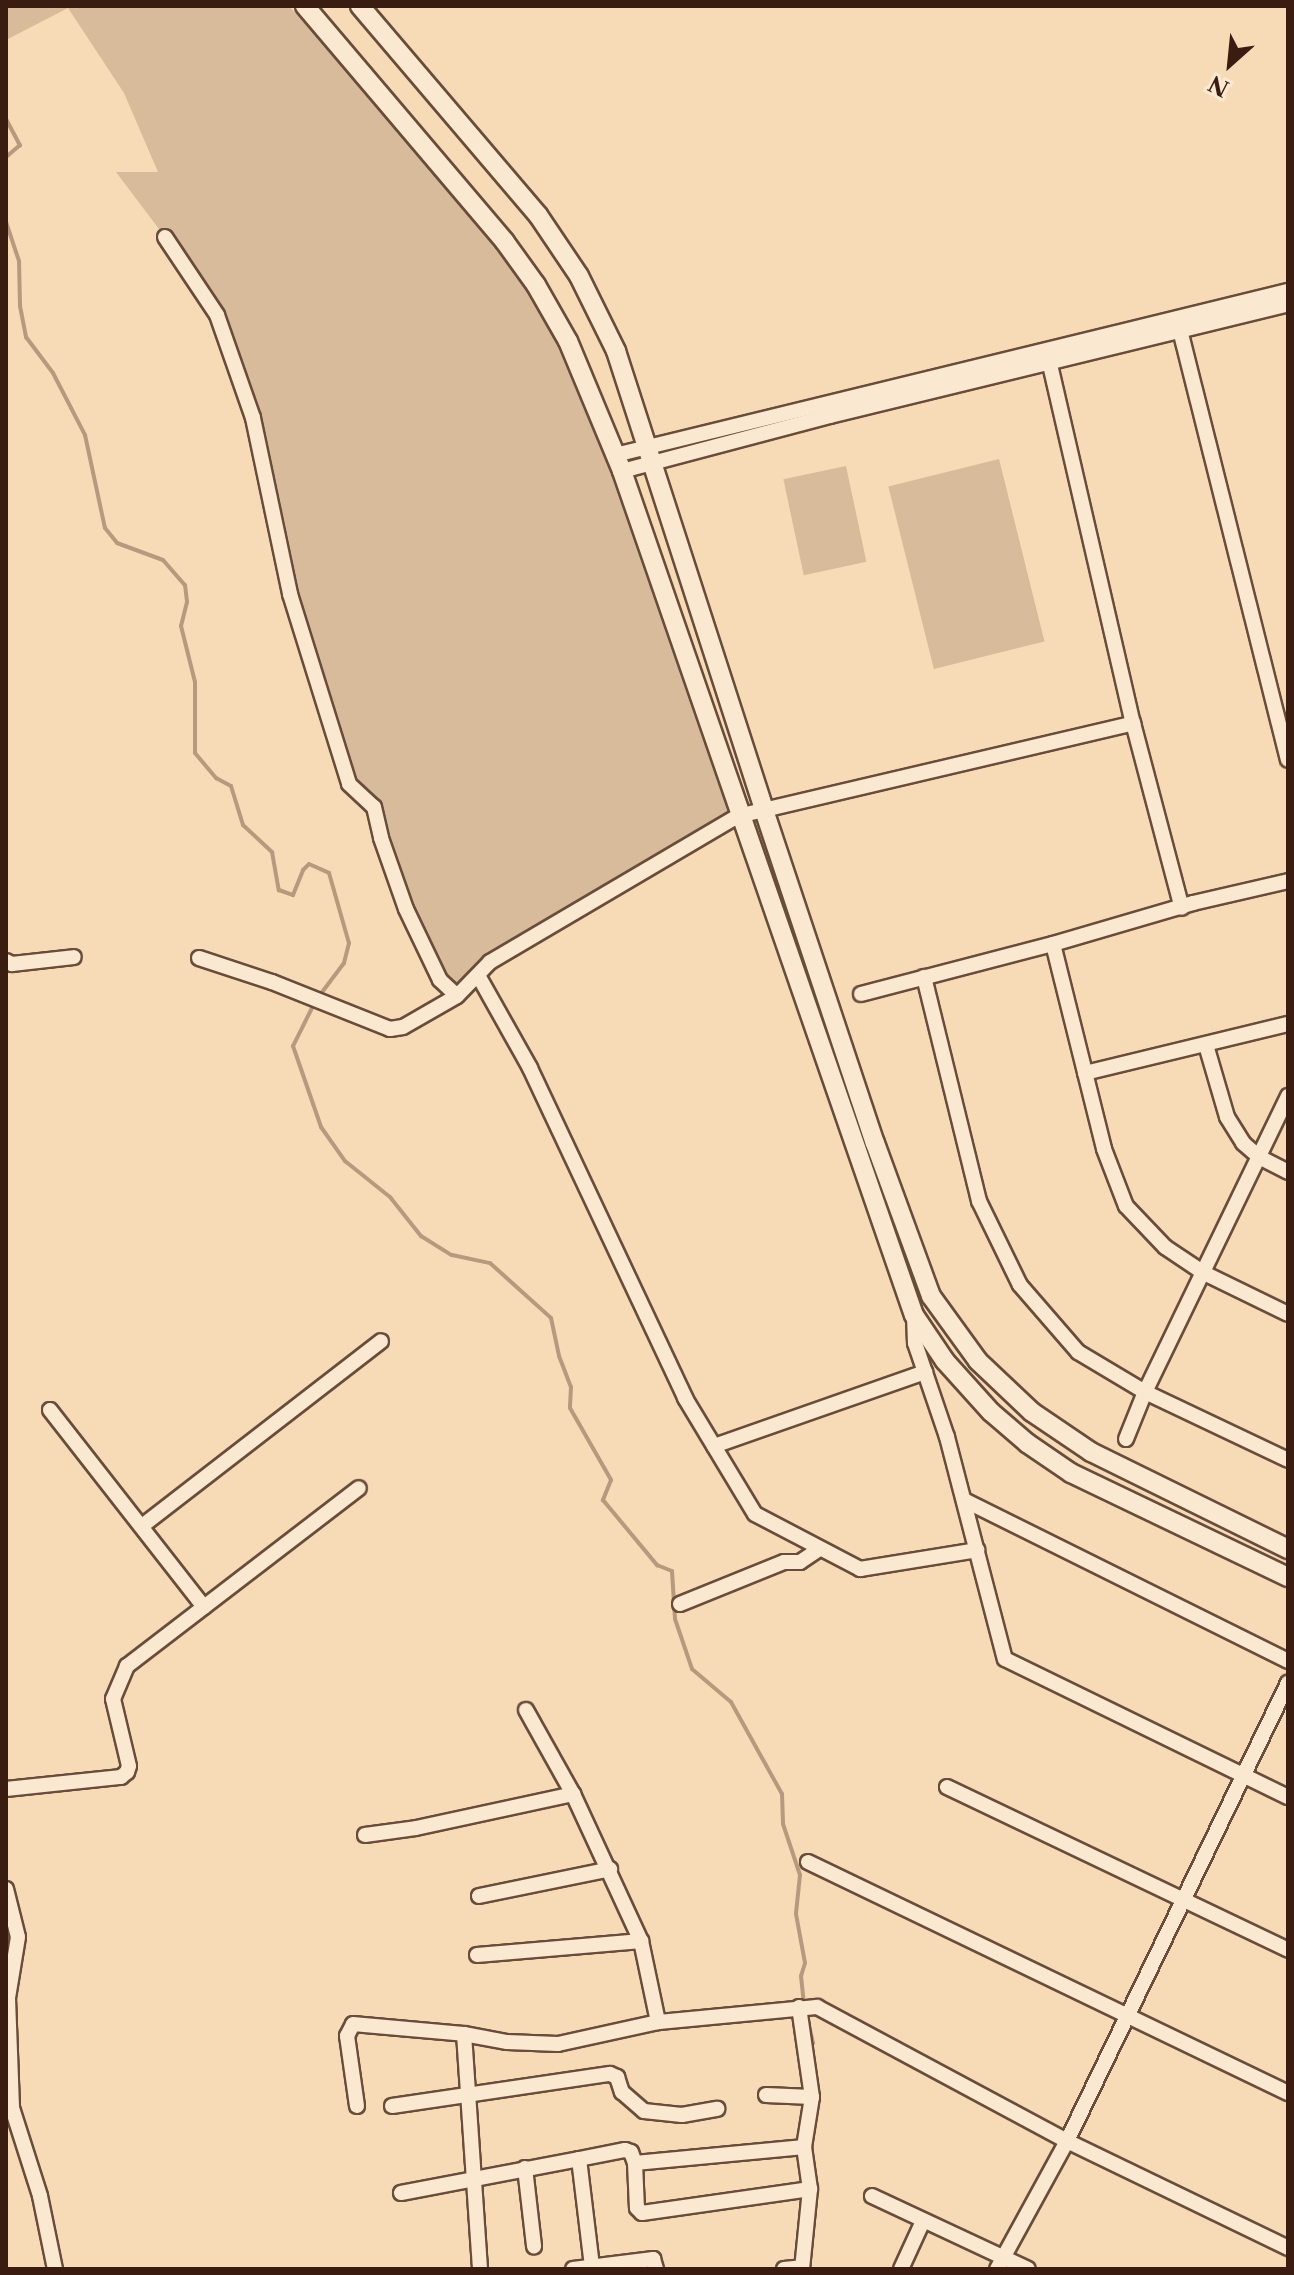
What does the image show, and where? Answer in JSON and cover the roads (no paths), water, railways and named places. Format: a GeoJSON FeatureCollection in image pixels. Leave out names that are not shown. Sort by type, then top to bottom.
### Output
{"type":"FeatureCollection","features":[{"type":"Feature","properties":{"kind":"street"},"geometry":{"type":"LineString","coordinates":[[305,6],[505,242],[536,285],[568,341],[618,463],[738,816],[914,1315],[945,1361],[982,1402],[1038,1451],[1071,1473],[1288,1577]]}},
{"type":"Feature","properties":{"kind":"street"},"geometry":{"type":"LineString","coordinates":[[360,6],[538,215],[579,276],[616,351],[763,807],[875,1143],[931,1296],[978,1361],[1032,1412],[1091,1452],[1288,1549]]}},
{"type":"Feature","properties":{"kind":"street"},"geometry":{"type":"LineString","coordinates":[[165,237],[217,315],[253,418],[290,594],[349,784],[374,807],[381,838],[406,909],[440,980],[457,996]]}},
{"type":"Feature","properties":{"kind":"street"},"geometry":{"type":"LineString","coordinates":[[618,463],[1048,356],[1288,291]]}},
{"type":"Feature","properties":{"kind":"street"},"geometry":{"type":"LineString","coordinates":[[1048,356],[1180,330],[1288,304]]}},
{"type":"Feature","properties":{"kind":"street"},"geometry":{"type":"LineString","coordinates":[[1180,330],[1288,760]]}},
{"type":"Feature","properties":{"kind":"street"},"geometry":{"type":"LineString","coordinates":[[1048,356],[1133,723],[1182,908]]}},
{"type":"Feature","properties":{"kind":"street"},"geometry":{"type":"LineString","coordinates":[[199,958],[272,982],[390,1029],[403,1027],[457,996],[479,977],[490,962],[738,816],[763,807],[797,803],[1133,723]]}},
{"type":"Feature","properties":{"kind":"street"},"geometry":{"type":"LineString","coordinates":[[861,994],[1288,881]]}},
{"type":"Feature","properties":{"kind":"street"},"geometry":{"type":"LineString","coordinates":[[1053,944],[1104,1149],[1126,1206],[1165,1247],[1204,1273],[1288,1314]]}},
{"type":"Feature","properties":{"kind":"street"},"geometry":{"type":"LineString","coordinates":[[6,961],[12,964],[74,957]]}},
{"type":"Feature","properties":{"kind":"street"},"geometry":{"type":"LineString","coordinates":[[479,977],[530,1068],[645,1317],[714,1446],[755,1514],[818,1550],[860,1569],[977,1550]]}},
{"type":"Feature","properties":{"kind":"street"},"geometry":{"type":"LineString","coordinates":[[924,977],[979,1201],[1020,1285],[1078,1352],[1145,1392],[1288,1460]]}},
{"type":"Feature","properties":{"kind":"street"},"geometry":{"type":"LineString","coordinates":[[1085,1073],[1288,1024]]}},
{"type":"Feature","properties":{"kind":"street"},"geometry":{"type":"LineString","coordinates":[[1206,1045],[1227,1117],[1243,1143],[1259,1157],[1288,1172]]}},
{"type":"Feature","properties":{"kind":"street"},"geometry":{"type":"LineString","coordinates":[[1126,1439],[1145,1392],[1288,1096]]}},
{"type":"Feature","properties":{"kind":"street"},"geometry":{"type":"LineString","coordinates":[[914,1315],[915,1343],[964,1500],[1005,1659],[1288,1797]]}},
{"type":"Feature","properties":{"kind":"street"},"geometry":{"type":"LineString","coordinates":[[142,1526],[381,1341]]}},
{"type":"Feature","properties":{"kind":"street"},"geometry":{"type":"LineString","coordinates":[[714,1446],[925,1372]]}},
{"type":"Feature","properties":{"kind":"street"},"geometry":{"type":"LineString","coordinates":[[50,1410],[204,1607]]}},
{"type":"Feature","properties":{"kind":"street"},"geometry":{"type":"LineString","coordinates":[[6,1789],[121,1777],[127,1772],[129,1766],[113,1699],[127,1666],[359,1488]]}},
{"type":"Feature","properties":{"kind":"street"},"geometry":{"type":"LineString","coordinates":[[964,1500],[1288,1661]]}},
{"type":"Feature","properties":{"kind":"street"},"geometry":{"type":"LineString","coordinates":[[680,1604],[784,1562],[800,1562],[818,1550]]}},
{"type":"Feature","properties":{"kind":"street"},"geometry":{"type":"LineString","coordinates":[[1000,2263],[1067,2141],[1288,1683]]}},
{"type":"Feature","properties":{"kind":"street"},"geometry":{"type":"LineString","coordinates":[[526,1710],[573,1794],[641,1941],[658,2022]]}},
{"type":"Feature","properties":{"kind":"street"},"geometry":{"type":"LineString","coordinates":[[947,1787],[1288,1950]]}},
{"type":"Feature","properties":{"kind":"street"},"geometry":{"type":"LineString","coordinates":[[365,1835],[416,1828],[573,1794]]}},
{"type":"Feature","properties":{"kind":"street"},"geometry":{"type":"LineString","coordinates":[[808,1862],[1288,2093]]}},
{"type":"Feature","properties":{"kind":"street"},"geometry":{"type":"LineString","coordinates":[[479,1896],[610,1869]]}},
{"type":"Feature","properties":{"kind":"street"},"geometry":{"type":"LineString","coordinates":[[6,1889],[18,1937],[7,1998],[13,2134],[40,2196],[55,2269]]}},
{"type":"Feature","properties":{"kind":"street"},"geometry":{"type":"LineString","coordinates":[[477,1955],[641,1941]]}},
{"type":"Feature","properties":{"kind":"street"},"geometry":{"type":"LineString","coordinates":[[784,2269],[802,2268],[810,2189],[804,2147],[812,2097],[799,2007]]}},
{"type":"Feature","properties":{"kind":"street"},"geometry":{"type":"LineString","coordinates":[[357,2106],[347,2036],[353,2024],[464,2034],[507,2042],[558,2044],[658,2022],[817,2007],[1067,2141],[1288,2248]]}},
{"type":"Feature","properties":{"kind":"street"},"geometry":{"type":"LineString","coordinates":[[464,2034],[480,2269]]}},
{"type":"Feature","properties":{"kind":"street"},"geometry":{"type":"LineString","coordinates":[[392,2106],[610,2074],[617,2077],[622,2092],[644,2111],[682,2115],[717,2109]]}},
{"type":"Feature","properties":{"kind":"street"},"geometry":{"type":"LineString","coordinates":[[766,2095],[812,2097]]}},
{"type":"Feature","properties":{"kind":"street"},"geometry":{"type":"LineString","coordinates":[[635,2163],[804,2147]]}},
{"type":"Feature","properties":{"kind":"street"},"geometry":{"type":"LineString","coordinates":[[401,2193],[625,2150],[634,2156],[637,2208],[642,2213],[810,2189]]}},
{"type":"Feature","properties":{"kind":"street"},"geometry":{"type":"LineString","coordinates":[[579,2159],[592,2267]]}},
{"type":"Feature","properties":{"kind":"street"},"geometry":{"type":"LineString","coordinates":[[525,2168],[534,2246]]}},
{"type":"Feature","properties":{"kind":"street"},"geometry":{"type":"LineString","coordinates":[[872,2196],[1000,2263],[1028,2269]]}},
{"type":"Feature","properties":{"kind":"street"},"geometry":{"type":"LineString","coordinates":[[901,2269],[923,2221]]}},
{"type":"Feature","properties":{"kind":"street"},"geometry":{"type":"LineString","coordinates":[[573,2269],[653,2259],[656,2269]]}},
{"type":"Feature","properties":{"kind":"waterway"},"geometry":{"type":"LineString","coordinates":[[6,119],[20,145],[6,157]]}},
{"type":"Feature","properties":{"kind":"waterway"},"geometry":{"type":"LineString","coordinates":[[6,222],[19,261],[20,306],[26,337],[53,373],[85,435],[105,528],[117,543],[163,560],[185,585],[187,602],[181,626],[195,682],[195,753],[216,778],[231,786],[243,825],[272,852],[279,890],[293,895],[303,870],[309,864],[329,873],[349,943],[344,963],[320,995]]}},
{"type":"Feature","properties":{"kind":"waterway"},"geometry":{"type":"LineString","coordinates":[[314,1004],[293,1046],[321,1127],[345,1161],[390,1197],[421,1236],[452,1255],[490,1263],[551,1318],[559,1356],[571,1387],[570,1408],[611,1480],[603,1500],[657,1565],[672,1571],[675,1619],[692,1669],[731,1702],[782,1794],[783,1824],[800,1875],[796,1914],[805,1963],[801,1976],[804,2004]]}},
{"type":"Feature","properties":{"kind":"waterway"},"geometry":{"type":"LineString","coordinates":[[807,2017],[813,2043]]}}]}
